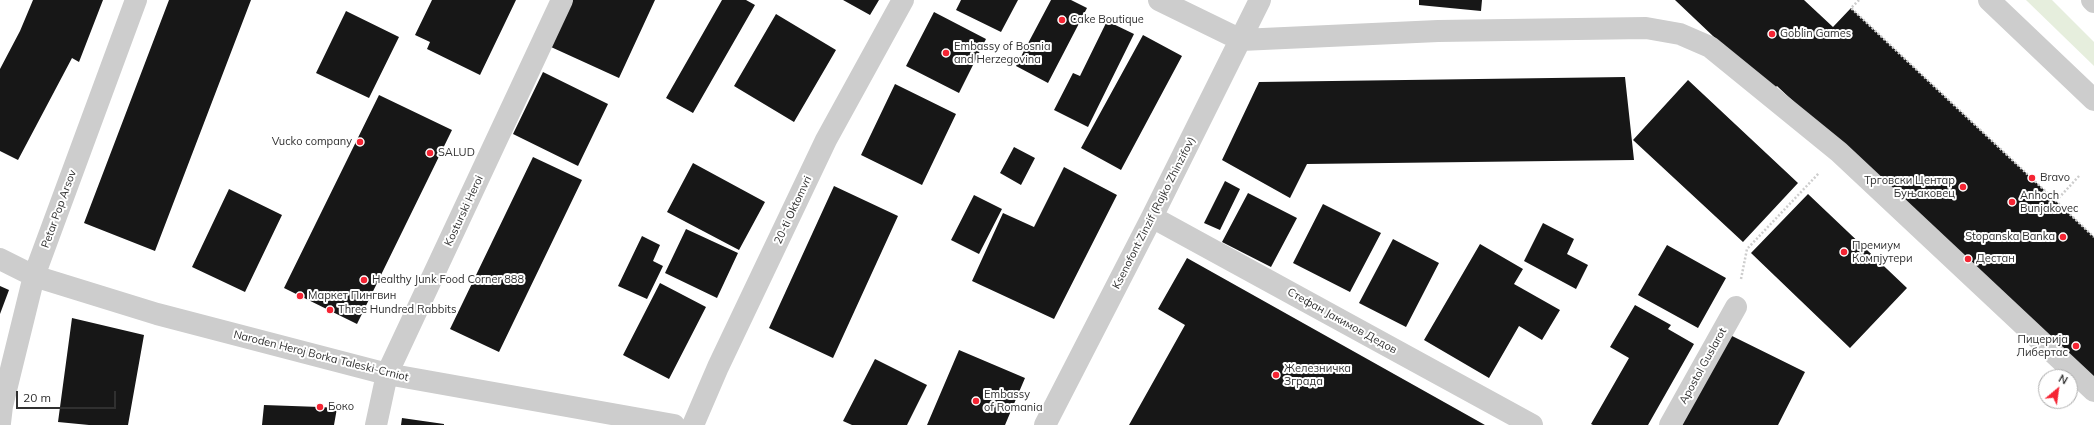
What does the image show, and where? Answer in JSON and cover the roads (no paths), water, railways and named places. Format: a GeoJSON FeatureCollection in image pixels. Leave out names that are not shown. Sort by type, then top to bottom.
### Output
{"type":"FeatureCollection","features":[{"type":"Feature","properties":{"kind":"street","name":"Petar Pop Arsov"},"geometry":{"type":"LineString","coordinates":[[0,422],[2,406],[34,276],[136,0]]}},
{"type":"Feature","properties":{"kind":"street","name":"Kosturski Heroi"},"geometry":{"type":"LineString","coordinates":[[376,425],[387,374],[562,0]]}},
{"type":"Feature","properties":{"kind":"street","name":"20-ti Oktomvri"},"geometry":{"type":"LineString","coordinates":[[693,425],[722,360],[826,140],[903,0]]}},
{"type":"Feature","properties":{"kind":"street"},"geometry":{"type":"LineString","coordinates":[[1159,0],[1241,40],[1438,31],[1631,28],[1646,28],[1680,34],[1710,47],[1839,152],[2094,391]]}},
{"type":"Feature","properties":{"kind":"street","name":"Ksenofont Zinzif (Rajko Zhinzifov)"},"geometry":{"type":"LineString","coordinates":[[1045,425],[1152,217],[1260,0]]}},
{"type":"Feature","properties":{"kind":"street"},"geometry":{"type":"LineString","coordinates":[[1990,0],[2094,100]]}},
{"type":"Feature","properties":{"kind":"street","name":"Стефан Јакимов Дедов"},"geometry":{"type":"LineString","coordinates":[[1152,217],[1532,425]]}},
{"type":"Feature","properties":{"kind":"street","name":"Naroden Heroj Borka Taleski-Crniot"},"geometry":{"type":"LineString","coordinates":[[0,259],[34,276],[157,314],[387,374],[674,425]]}},
{"type":"Feature","properties":{"kind":"street","name":"Apostol Guslarot"},"geometry":{"type":"LineString","coordinates":[[1670,425],[1736,307]]}},
{"type":"Feature","properties":{"kind":"place","name":"Cake Boutique"},"geometry":{"type":"Point","coordinates":[1062,20]}},
{"type":"Feature","properties":{"kind":"place","name":"Goblin Games"},"geometry":{"type":"Point","coordinates":[1772,34]}},
{"type":"Feature","properties":{"kind":"place","name":"Embassy of Bosnia and Herzegovina"},"geometry":{"type":"Point","coordinates":[946,53]}},
{"type":"Feature","properties":{"kind":"place","name":"Vucko company"},"geometry":{"type":"Point","coordinates":[360,142]}},
{"type":"Feature","properties":{"kind":"place","name":"SALUD"},"geometry":{"type":"Point","coordinates":[430,153]}},
{"type":"Feature","properties":{"kind":"place","name":"Bravo"},"geometry":{"type":"Point","coordinates":[2032,178]}},
{"type":"Feature","properties":{"kind":"place","name":"Трговски Центар Буњаковец"},"geometry":{"type":"Point","coordinates":[1963,187]}},
{"type":"Feature","properties":{"kind":"place","name":"Anhoch Bunjakovec"},"geometry":{"type":"Point","coordinates":[2012,202]}},
{"type":"Feature","properties":{"kind":"place","name":"Stopanska Banka"},"geometry":{"type":"Point","coordinates":[2063,237]}},
{"type":"Feature","properties":{"kind":"place","name":"Премиум Компјутери"},"geometry":{"type":"Point","coordinates":[1844,252]}},
{"type":"Feature","properties":{"kind":"place","name":"Дестан"},"geometry":{"type":"Point","coordinates":[1968,259]}},
{"type":"Feature","properties":{"kind":"place","name":"Healthy Junk Food Corner 888"},"geometry":{"type":"Point","coordinates":[364,280]}},
{"type":"Feature","properties":{"kind":"place","name":"Маркет Пингвин"},"geometry":{"type":"Point","coordinates":[300,296]}},
{"type":"Feature","properties":{"kind":"place","name":"Three Hundred Rabbits"},"geometry":{"type":"Point","coordinates":[330,310]}},
{"type":"Feature","properties":{"kind":"place","name":"Пицерија Либертас"},"geometry":{"type":"Point","coordinates":[2076,346]}},
{"type":"Feature","properties":{"kind":"place","name":"Железничка Зграда"},"geometry":{"type":"Point","coordinates":[1276,375]}},
{"type":"Feature","properties":{"kind":"place","name":"Embassy of Romania"},"geometry":{"type":"Point","coordinates":[976,401]}},
{"type":"Feature","properties":{"kind":"place","name":"Боко"},"geometry":{"type":"Point","coordinates":[320,407]}}]}
